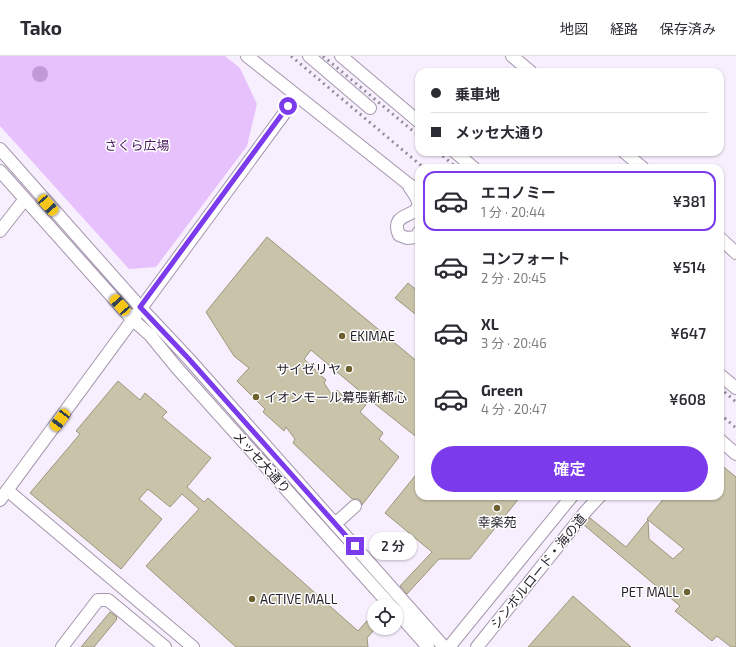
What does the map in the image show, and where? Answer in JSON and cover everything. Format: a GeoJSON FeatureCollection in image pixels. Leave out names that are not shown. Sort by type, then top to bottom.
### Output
{"type":"FeatureCollection","features":[{"type":"Feature","properties":{"kind":"street"},"geometry":{"type":"LineString","coordinates":[[247,56],[415,188]]}},
{"type":"Feature","properties":{"kind":"street"},"geometry":{"type":"LineString","coordinates":[[309,56],[370,108]]}},
{"type":"Feature","properties":{"kind":"street"},"geometry":{"type":"LineString","coordinates":[[341,56],[415,119]]}},
{"type":"Feature","properties":{"kind":"street"},"geometry":{"type":"LineString","coordinates":[[512,56],[526,68]]}},
{"type":"Feature","properties":{"kind":"street"},"geometry":{"type":"LineString","coordinates":[[193,647],[4,495],[140,307],[297,96]]}},
{"type":"Feature","properties":{"kind":"street","name":"メッセ大通り"},"geometry":{"type":"LineString","coordinates":[[0,149],[444,647]]}},
{"type":"Feature","properties":{"kind":"street"},"geometry":{"type":"LineString","coordinates":[[460,156],[469,164]]}},
{"type":"Feature","properties":{"kind":"street"},"geometry":{"type":"LineString","coordinates":[[629,156],[638,164]]}},
{"type":"Feature","properties":{"kind":"street","name":"メッセ大通り"},"geometry":{"type":"LineString","coordinates":[[0,171],[132,319],[150,335],[177,368],[385,599]]}},
{"type":"Feature","properties":{"kind":"street"},"geometry":{"type":"LineString","coordinates":[[407,183],[415,194]]}},
{"type":"Feature","properties":{"kind":"street"},"geometry":{"type":"LineString","coordinates":[[0,231],[25,199]]}},
{"type":"Feature","properties":{"kind":"street"},"geometry":{"type":"LineString","coordinates":[[415,211],[399,219],[397,223],[399,234],[407,238],[415,236]]}},
{"type":"Feature","properties":{"kind":"street"},"geometry":{"type":"LineString","coordinates":[[724,242],[736,253]]}},
{"type":"Feature","properties":{"kind":"street"},"geometry":{"type":"LineString","coordinates":[[724,378],[736,388]]}},
{"type":"Feature","properties":{"kind":"street"},"geometry":{"type":"LineString","coordinates":[[724,444],[736,454]]}},
{"type":"Feature","properties":{"kind":"street","name":"シンボルロード・海の道"},"geometry":{"type":"LineString","coordinates":[[449,647],[568,500]]}},
{"type":"Feature","properties":{"kind":"street","name":"シンボルロード・海の道"},"geometry":{"type":"LineString","coordinates":[[477,647],[596,500]]}},
{"type":"Feature","properties":{"kind":"street"},"geometry":{"type":"LineString","coordinates":[[335,524],[354,506]]}},
{"type":"Feature","properties":{"kind":"street"},"geometry":{"type":"LineString","coordinates":[[62,647],[98,600],[108,600],[165,647]]}},
{"type":"Feature","properties":{"kind":"street"},"geometry":{"type":"LineString","coordinates":[[403,619],[428,647]]}},
{"type":"Feature","properties":{"kind":"green space","name":"さくら広場"},"geometry":{"type":"Polygon","coordinates":[[[0,56],[225,56],[240,68],[257,104],[247,146],[156,267],[129,269],[0,126],[0,56]]]}},
{"type":"Feature","properties":{"kind":"shaded area"},"geometry":{"type":"Polygon","coordinates":[[[37,66],[43,66],[48,71],[46,80],[43,82],[37,82],[32,77],[32,71],[37,66]]]}},
{"type":"Feature","properties":{"kind":"building"},"geometry":{"type":"Polygon","coordinates":[[[267,237],[415,360],[415,436],[370,400],[360,412],[383,433],[379,439],[399,457],[362,505],[361,501],[358,499],[352,499],[293,443],[295,439],[286,427],[284,431],[263,412],[265,409],[237,381],[249,368],[234,356],[206,312],[267,237]],[[311,350],[304,359],[326,380],[324,383],[332,395],[337,390],[352,405],[362,393],[311,350]]]}},
{"type":"Feature","properties":{"kind":"building"},"geometry":{"type":"Polygon","coordinates":[[[408,283],[415,289],[415,314],[395,298],[408,283]]]}},
{"type":"Feature","properties":{"kind":"building"},"geometry":{"type":"Polygon","coordinates":[[[118,381],[140,400],[145,393],[167,412],[162,417],[211,458],[187,487],[204,502],[208,498],[358,631],[367,621],[367,635],[370,635],[367,638],[368,647],[236,647],[146,566],[199,509],[182,494],[170,507],[148,489],[139,499],[162,519],[121,569],[30,493],[80,434],[76,431],[118,381]]]}},
{"type":"Feature","properties":{"kind":"building"},"geometry":{"type":"Polygon","coordinates":[[[724,467],[736,477],[736,647],[731,647],[717,636],[712,641],[675,611],[680,606],[584,525],[590,518],[626,547],[648,520],[649,539],[673,559],[684,549],[647,519],[663,500],[724,500],[724,467]]]}},
{"type":"Feature","properties":{"kind":"building"},"geometry":{"type":"Polygon","coordinates":[[[415,476],[415,500],[518,500],[470,559],[439,559],[407,594],[400,586],[432,552],[385,513],[415,476]]]}},
{"type":"Feature","properties":{"kind":"building"},"geometry":{"type":"Polygon","coordinates":[[[573,596],[631,647],[528,647],[573,596]]]}},
{"type":"Feature","properties":{"kind":"building"},"geometry":{"type":"Polygon","coordinates":[[[110,612],[117,617],[117,619],[94,647],[81,647],[110,612]]]}},
{"type":"Feature","properties":{"kind":"railway"},"geometry":{"type":"LineString","coordinates":[[291,56],[419,164]]}},
{"type":"Feature","properties":{"kind":"railway"},"geometry":{"type":"LineString","coordinates":[[323,56],[415,133]]}},
{"type":"Feature","properties":{"kind":"railway"},"geometry":{"type":"LineString","coordinates":[[443,156],[452,164]]}},
{"type":"Feature","properties":{"kind":"railway"},"geometry":{"type":"LineString","coordinates":[[724,392],[736,402]]}},
{"type":"Feature","properties":{"kind":"railway"},"geometry":{"type":"LineString","coordinates":[[724,418],[736,428]]}},
{"type":"Feature","properties":{"kind":"place","name":"EKIMAE"},"geometry":{"type":"Point","coordinates":[342,336]}},
{"type":"Feature","properties":{"kind":"place","name":"サイゼリヤ"},"geometry":{"type":"Point","coordinates":[349,369]}},
{"type":"Feature","properties":{"kind":"place","name":"イオンモール幕張新都心"},"geometry":{"type":"Point","coordinates":[256,397]}},
{"type":"Feature","properties":{"kind":"place","name":"幸楽苑"},"geometry":{"type":"Point","coordinates":[497,508]}},
{"type":"Feature","properties":{"kind":"place","name":"PET MALL"},"geometry":{"type":"Point","coordinates":[687,592]}},
{"type":"Feature","properties":{"kind":"place","name":"ACTIVE MALL"},"geometry":{"type":"Point","coordinates":[252,599]}},
{"type":"Feature","properties":{"kind":"route"},"geometry":{"type":"LineString","coordinates":[[288,106],[263,142],[140,307],[188,358],[355,546]]}}]}
